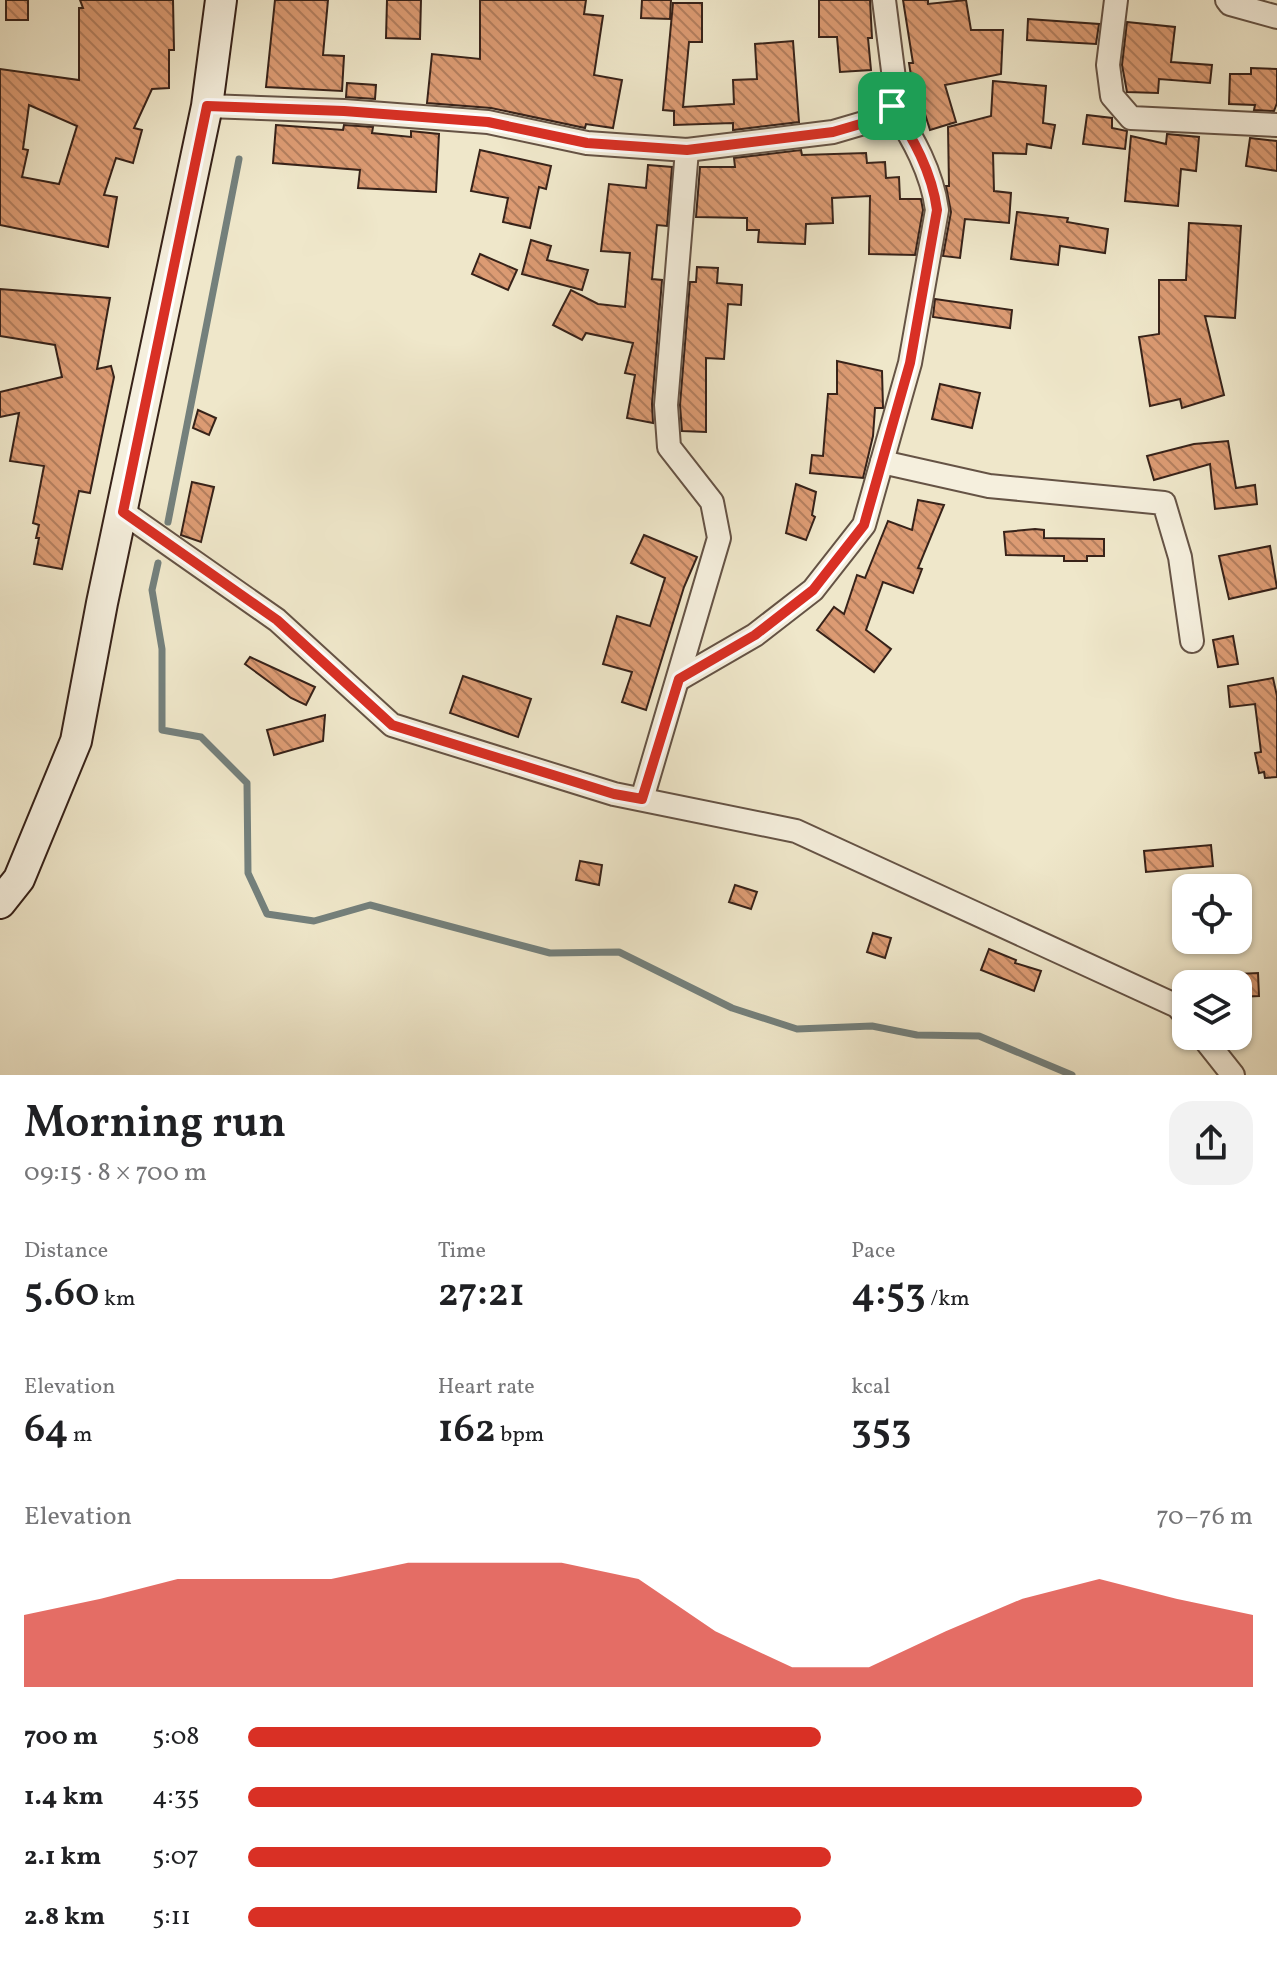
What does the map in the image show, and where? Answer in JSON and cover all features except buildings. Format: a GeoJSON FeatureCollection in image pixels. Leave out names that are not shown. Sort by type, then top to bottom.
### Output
{"type":"FeatureCollection","features":[{"type":"Feature","properties":{"kind":"main road"},"geometry":{"type":"LineString","coordinates":[[0,903],[19,879],[76,741],[207,106],[221,0]]}},
{"type":"Feature","properties":{"kind":"street"},"geometry":{"type":"LineString","coordinates":[[207,106],[344,111],[488,122],[587,143],[687,150],[833,132],[874,120],[892,106],[896,94],[884,0]]}},
{"type":"Feature","properties":{"kind":"street"},"geometry":{"type":"LineString","coordinates":[[1116,0],[1108,65],[1112,96],[1131,118],[1277,125]]}},
{"type":"Feature","properties":{"kind":"street"},"geometry":{"type":"LineString","coordinates":[[1227,0],[1230,4],[1277,17]]}},
{"type":"Feature","properties":{"kind":"street"},"geometry":{"type":"LineString","coordinates":[[679,679],[755,635],[813,590],[864,525],[910,363],[937,210],[935,193],[915,142],[892,106]]}},
{"type":"Feature","properties":{"kind":"street"},"geometry":{"type":"LineString","coordinates":[[642,799],[719,538],[712,502],[669,447],[666,405],[687,150]]}},
{"type":"Feature","properties":{"kind":"street"},"geometry":{"type":"LineString","coordinates":[[882,462],[989,486],[1164,503],[1180,557],[1192,641]]}},
{"type":"Feature","properties":{"kind":"street"},"geometry":{"type":"LineString","coordinates":[[123,512],[277,620],[392,725],[614,794],[796,831],[1172,1004]]}},
{"type":"Feature","properties":{"kind":"street"},"geometry":{"type":"LineString","coordinates":[[1213,1050],[1233,1075]]}},
{"type":"Feature","properties":{"kind":"waterway"},"geometry":{"type":"LineString","coordinates":[[168,522],[239,159]]}},
{"type":"Feature","properties":{"kind":"waterway"},"geometry":{"type":"LineString","coordinates":[[158,563],[152,590],[162,649],[162,730],[201,737],[247,783],[248,873],[267,914],[314,921],[370,905],[550,953],[619,952],[732,1008],[797,1029],[872,1026],[917,1035],[979,1036],[1072,1075]]}},
{"type":"Feature","properties":{"kind":"route"},"geometry":{"type":"LineString","coordinates":[[207,106],[344,111],[488,122],[587,143],[687,150],[833,132],[874,120],[892,106],[915,142],[935,193],[937,210],[910,363],[864,525],[813,590],[755,635],[679,679],[642,799],[614,794],[392,725],[277,620],[123,512],[207,106]]}}]}
